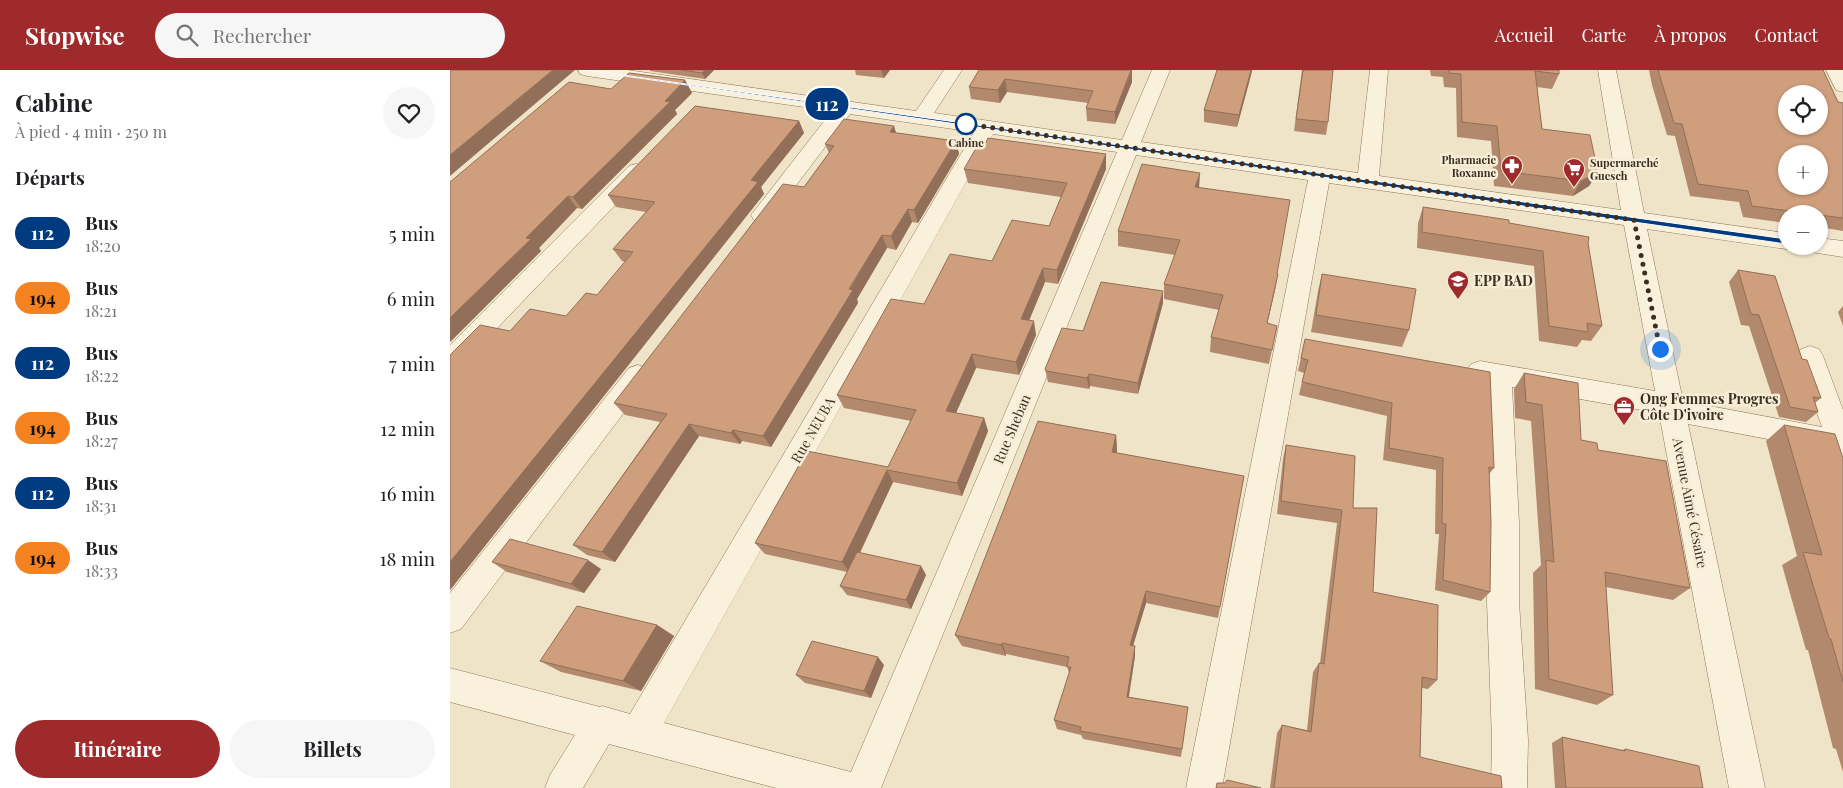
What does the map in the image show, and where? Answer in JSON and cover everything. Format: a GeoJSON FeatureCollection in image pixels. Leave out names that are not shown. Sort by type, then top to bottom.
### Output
{"type":"FeatureCollection","features":[{"type":"Feature","properties":{"kind":"street"},"geometry":{"type":"LineString","coordinates":[[696,110],[734,70]]}},
{"type":"Feature","properties":{"kind":"street"},"geometry":{"type":"LineString","coordinates":[[921,118],[953,70]]}},
{"type":"Feature","properties":{"kind":"street","name":"Rue Sheban"},"geometry":{"type":"LineString","coordinates":[[863,788],[1161,70]]}},
{"type":"Feature","properties":{"kind":"street"},"geometry":{"type":"LineString","coordinates":[[1368,182],[1379,70]]}},
{"type":"Feature","properties":{"kind":"street","name":"Avenue Aimé Césaire"},"geometry":{"type":"LineString","coordinates":[[1607,70],[1634,220],[1747,788]]}},
{"type":"Feature","properties":{"kind":"street"},"geometry":{"type":"LineString","coordinates":[[1835,70],[1843,86]]}},
{"type":"Feature","properties":{"kind":"street"},"geometry":{"type":"LineString","coordinates":[[584,74],[716,89],[1778,240]]}},
{"type":"Feature","properties":{"kind":"street"},"geometry":{"type":"LineString","coordinates":[[748,233],[845,107]]}},
{"type":"Feature","properties":{"kind":"street","name":"Rue NEUBA"},"geometry":{"type":"LineString","coordinates":[[639,733],[987,128]]}},
{"type":"Feature","properties":{"kind":"street"},"geometry":{"type":"LineString","coordinates":[[450,361],[648,158]]}},
{"type":"Feature","properties":{"kind":"street"},"geometry":{"type":"LineString","coordinates":[[1204,788],[1320,175]]}},
{"type":"Feature","properties":{"kind":"street"},"geometry":{"type":"LineString","coordinates":[[1828,247],[1843,249]]}},
{"type":"Feature","properties":{"kind":"street"},"geometry":{"type":"LineString","coordinates":[[1289,339],[1317,344]]}},
{"type":"Feature","properties":{"kind":"street"},"geometry":{"type":"LineString","coordinates":[[1810,356],[1842,443]]}},
{"type":"Feature","properties":{"kind":"street"},"geometry":{"type":"LineString","coordinates":[[450,618],[651,358]]}},
{"type":"Feature","properties":{"kind":"street"},"geometry":{"type":"LineString","coordinates":[[1454,367],[1671,407],[1842,443]]}},
{"type":"Feature","properties":{"kind":"street"},"geometry":{"type":"LineString","coordinates":[[1498,374],[1504,523],[1503,602],[1510,740],[1509,788]]}},
{"type":"Feature","properties":{"kind":"street"},"geometry":{"type":"LineString","coordinates":[[450,685],[602,723],[845,788]]}},
{"type":"Feature","properties":{"kind":"street"},"geometry":{"type":"LineString","coordinates":[[563,788],[602,723]]}},
{"type":"Feature","properties":{"kind":"building"},"geometry":{"type":"Polygon","coordinates":[[[450,70],[553,70],[450,155],[450,70]]]}},
{"type":"Feature","properties":{"kind":"building"},"geometry":{"type":"Polygon","coordinates":[[[682,70],[705,70],[702,73],[682,70]]]}},
{"type":"Feature","properties":{"kind":"building"},"geometry":{"type":"Polygon","coordinates":[[[979,70],[1131,70],[1115,112],[1086,108],[1093,91],[1005,79],[998,90],[969,87],[979,70]]]}},
{"type":"Feature","properties":{"kind":"building"},"geometry":{"type":"Polygon","coordinates":[[[1217,70],[1251,70],[1239,115],[1204,110],[1217,70]]]}},
{"type":"Feature","properties":{"kind":"building"},"geometry":{"type":"Polygon","coordinates":[[[1303,70],[1333,70],[1328,122],[1296,119],[1303,70]]]}},
{"type":"Feature","properties":{"kind":"building"},"geometry":{"type":"Polygon","coordinates":[[[1449,70],[1559,70],[1559,74],[1535,71],[1542,129],[1590,135],[1598,172],[1581,181],[1501,171],[1497,126],[1462,122],[1461,74],[1449,73],[1449,70]]]}},
{"type":"Feature","properties":{"kind":"building"},"geometry":{"type":"Polygon","coordinates":[[[1658,70],[1823,70],[1838,102],[1843,103],[1843,218],[1828,216],[1828,205],[1778,205],[1778,209],[1752,206],[1748,191],[1698,184],[1682,124],[1674,123],[1658,70]]]}},
{"type":"Feature","properties":{"kind":"building"},"geometry":{"type":"Polygon","coordinates":[[[629,73],[685,80],[665,101],[670,102],[573,197],[568,196],[526,238],[531,239],[450,318],[450,182],[569,82],[611,89],[629,73]]]}},
{"type":"Feature","properties":{"kind":"building"},"geometry":{"type":"Polygon","coordinates":[[[695,106],[799,121],[751,180],[758,182],[450,562],[450,355],[480,325],[510,331],[530,309],[566,316],[586,293],[597,295],[633,252],[613,249],[655,202],[608,195],[695,106]]]}},
{"type":"Feature","properties":{"kind":"building"},"geometry":{"type":"Polygon","coordinates":[[[844,119],[894,126],[890,132],[956,141],[914,210],[908,209],[891,236],[882,235],[849,289],[853,290],[763,436],[733,430],[731,433],[689,424],[602,552],[573,545],[667,414],[614,403],[783,184],[804,187],[834,146],[825,144],[844,119]]]}},
{"type":"Feature","properties":{"kind":"building"},"geometry":{"type":"Polygon","coordinates":[[[988,138],[1106,154],[1057,270],[1043,268],[1021,319],[1034,321],[1016,362],[972,354],[946,411],[984,418],[957,483],[887,470],[842,562],[755,543],[807,451],[888,467],[916,410],[837,395],[891,299],[924,304],[950,254],[992,261],[1012,220],[1049,226],[1067,183],[964,169],[979,143],[985,144],[988,138]]]}},
{"type":"Feature","properties":{"kind":"building"},"geometry":{"type":"Polygon","coordinates":[[[1142,164],[1200,173],[1195,187],[1290,200],[1278,274],[1267,323],[1277,326],[1272,350],[1211,337],[1223,295],[1164,284],[1180,240],[1118,231],[1142,164]]]}},
{"type":"Feature","properties":{"kind":"building"},"geometry":{"type":"Polygon","coordinates":[[[1423,207],[1509,220],[1509,223],[1589,237],[1588,243],[1602,326],[1587,323],[1588,332],[1549,326],[1543,251],[1422,232],[1423,207]]]}},
{"type":"Feature","properties":{"kind":"building"},"geometry":{"type":"Polygon","coordinates":[[[1738,270],[1775,276],[1802,359],[1807,360],[1821,398],[1813,397],[1818,412],[1790,407],[1759,315],[1751,314],[1738,270]]]}},
{"type":"Feature","properties":{"kind":"building"},"geometry":{"type":"Polygon","coordinates":[[[1322,274],[1416,289],[1409,330],[1316,315],[1322,274]]]}},
{"type":"Feature","properties":{"kind":"building"},"geometry":{"type":"Polygon","coordinates":[[[1101,282],[1163,291],[1138,383],[1089,374],[1087,378],[1046,371],[1045,369],[1062,328],[1083,331],[1101,282]]]}},
{"type":"Feature","properties":{"kind":"building"},"geometry":{"type":"Polygon","coordinates":[[[1305,339],[1490,372],[1494,468],[1489,467],[1491,522],[1490,592],[1443,580],[1446,524],[1442,523],[1443,458],[1389,448],[1392,403],[1302,382],[1308,360],[1301,358],[1305,339]]]}},
{"type":"Feature","properties":{"kind":"building"},"geometry":{"type":"Polygon","coordinates":[[[1524,373],[1578,383],[1581,440],[1597,443],[1598,450],[1666,461],[1690,588],[1605,572],[1613,695],[1549,679],[1546,560],[1554,562],[1542,405],[1526,402],[1524,373]]]}},
{"type":"Feature","properties":{"kind":"building"},"geometry":{"type":"Polygon","coordinates":[[[1038,421],[1116,435],[1112,452],[1244,476],[1220,607],[1146,591],[1130,645],[1135,646],[1127,697],[1188,707],[1182,749],[1080,731],[1081,727],[1054,720],[1071,667],[1067,667],[1069,657],[955,635],[1038,421]]]}},
{"type":"Feature","properties":{"kind":"building"},"geometry":{"type":"Polygon","coordinates":[[[1784,425],[1835,434],[1843,458],[1843,682],[1803,552],[1822,555],[1784,425]]]}},
{"type":"Feature","properties":{"kind":"building"},"geometry":{"type":"Polygon","coordinates":[[[1286,445],[1355,456],[1353,508],[1377,508],[1373,592],[1438,605],[1437,680],[1422,677],[1420,757],[1501,776],[1502,788],[1274,788],[1282,725],[1311,732],[1319,663],[1324,664],[1342,510],[1281,501],[1286,445]]]}},
{"type":"Feature","properties":{"kind":"building"},"geometry":{"type":"Polygon","coordinates":[[[510,539],[588,560],[571,584],[492,562],[510,539]]]}},
{"type":"Feature","properties":{"kind":"building"},"geometry":{"type":"Polygon","coordinates":[[[857,552],[921,566],[906,600],[840,586],[857,552]]]}},
{"type":"Feature","properties":{"kind":"building"},"geometry":{"type":"Polygon","coordinates":[[[577,606],[657,625],[623,681],[540,661],[577,606]]]}},
{"type":"Feature","properties":{"kind":"building"},"geometry":{"type":"Polygon","coordinates":[[[812,641],[878,657],[864,691],[796,675],[812,641]]]}},
{"type":"Feature","properties":{"kind":"building"},"geometry":{"type":"Polygon","coordinates":[[[1562,737],[1699,766],[1703,788],[1566,788],[1562,737]]]}},
{"type":"Feature","properties":{"kind":"building"},"geometry":{"type":"Polygon","coordinates":[[[1227,780],[1261,788],[1216,788],[1217,783],[1225,783],[1227,780]]]}},
{"type":"Feature","properties":{"kind":"bus line","name":"112"},"geometry":{"type":"LineString","coordinates":[[587,70],[1778,240]]}},
{"type":"Feature","properties":{"kind":"place","name":"Cabine"},"geometry":{"type":"Point","coordinates":[966,124]}},
{"type":"Feature","properties":{"kind":"place","name":"Pharmacie Roxanne"},"geometry":{"type":"Point","coordinates":[1512,185]}},
{"type":"Feature","properties":{"kind":"place","name":"Supermarché Guesch"},"geometry":{"type":"Point","coordinates":[1574,188]}},
{"type":"Feature","properties":{"kind":"place","name":"EPP BAD"},"geometry":{"type":"Point","coordinates":[1458,300]}},
{"type":"Feature","properties":{"kind":"place","name":"Ong Femmes Progres Côte D'ivoire"},"geometry":{"type":"Point","coordinates":[1624,426]}},
{"type":"Feature","properties":{"kind":"route"},"geometry":{"type":"LineString","coordinates":[[966,124],[1634,220],[1660,349]]}}]}
